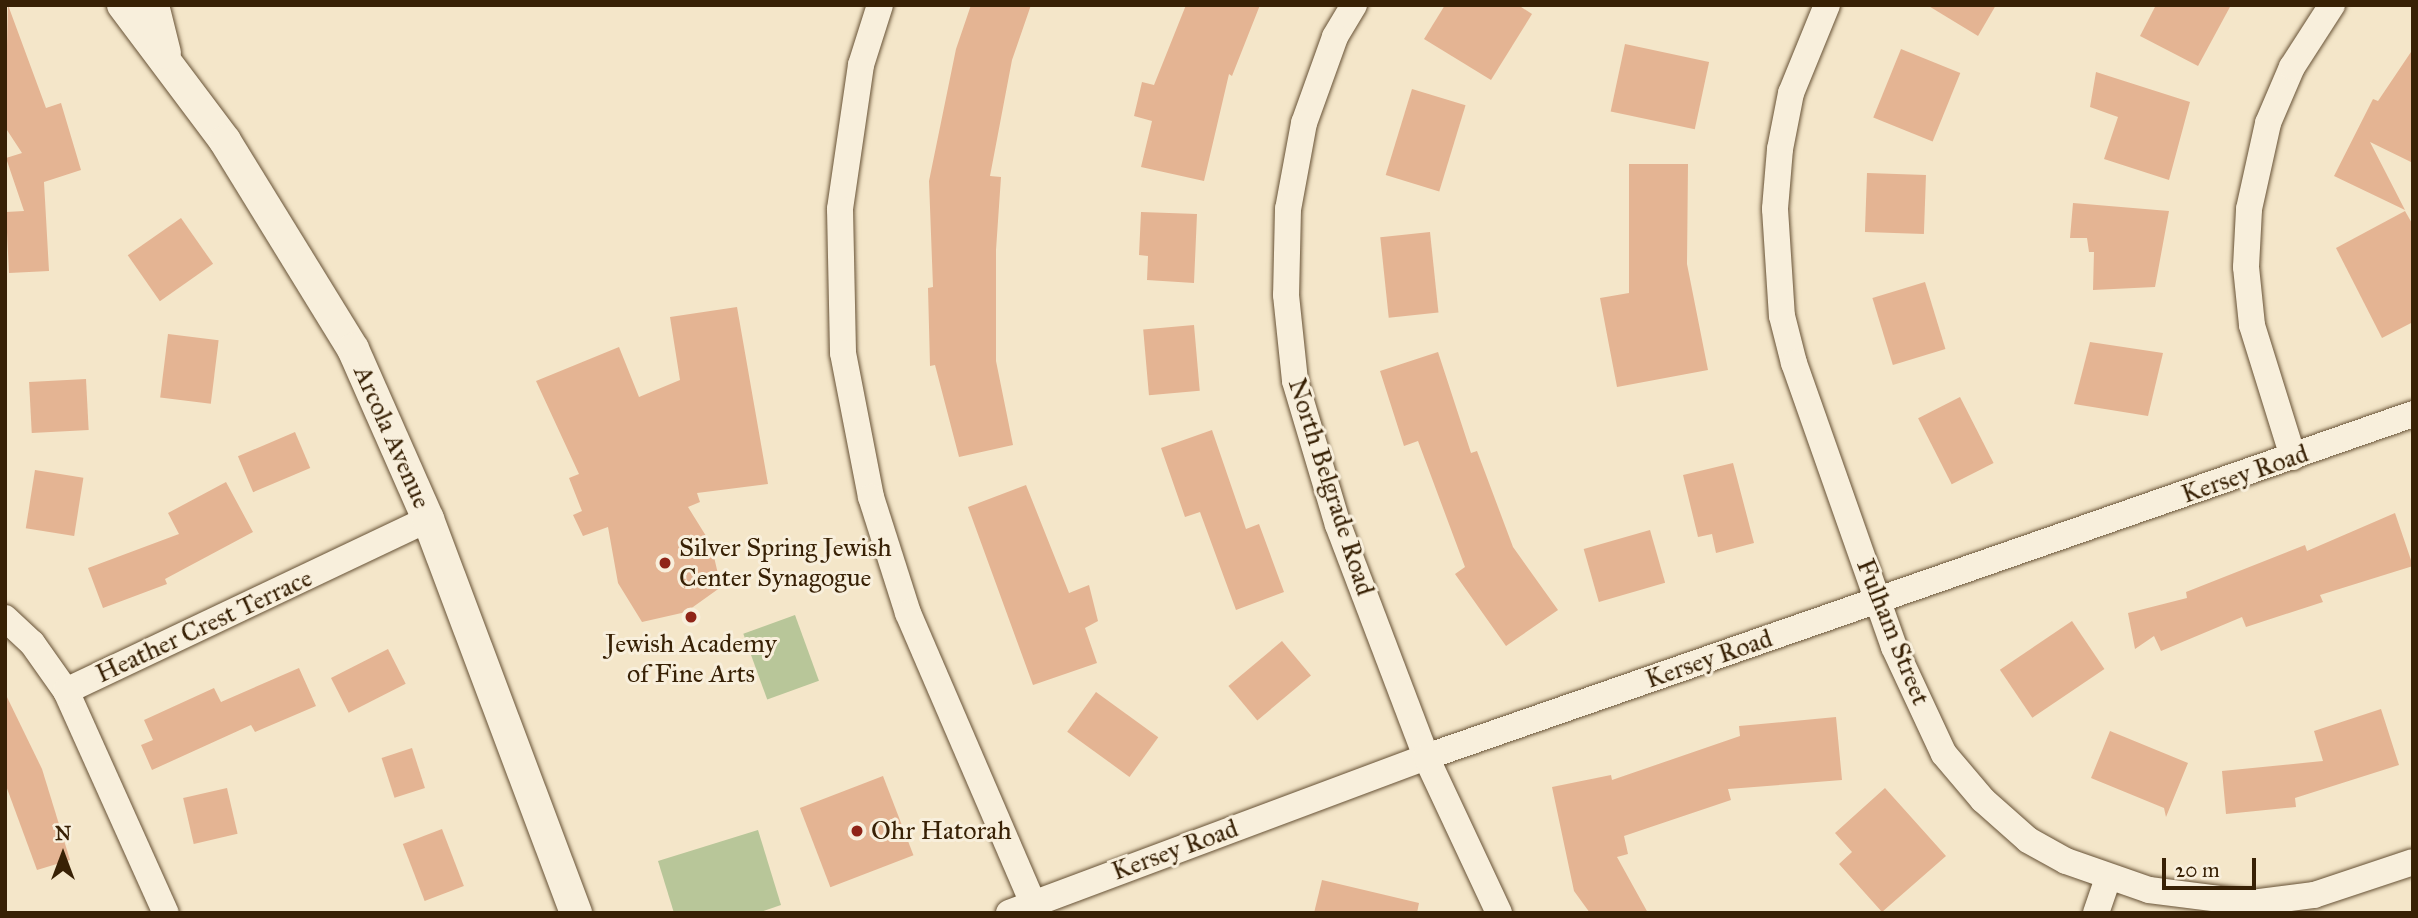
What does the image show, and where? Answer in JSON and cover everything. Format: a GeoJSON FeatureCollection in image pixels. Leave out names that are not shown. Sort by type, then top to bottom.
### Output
{"type":"FeatureCollection","features":[{"type":"Feature","properties":{"kind":"street","name":"Arcola Avenue"},"geometry":{"type":"LineString","coordinates":[[122,5],[225,141],[353,349],[428,519],[576,913]]}},
{"type":"Feature","properties":{"kind":"street"},"geometry":{"type":"LineString","coordinates":[[153,5],[168,65]]}},
{"type":"Feature","properties":{"kind":"street"},"geometry":{"type":"LineString","coordinates":[[880,5],[861,65],[840,209],[843,353],[871,497],[908,613],[1026,910]]}},
{"type":"Feature","properties":{"kind":"street","name":"North Belgrade Road"},"geometry":{"type":"LineString","coordinates":[[1354,5],[1335,37],[1304,123],[1289,209],[1286,295],[1295,381],[1334,512],[1426,757],[1499,913]]}},
{"type":"Feature","properties":{"kind":"street","name":"Fulham Street"},"geometry":{"type":"LineString","coordinates":[[1827,5],[1791,93],[1780,149],[1775,209],[1778,270],[1794,363],[1878,601],[1944,754],[1983,800],[2028,840],[2108,878],[2196,900],[2252,903],[2314,895],[2413,862]]}},
{"type":"Feature","properties":{"kind":"street"},"geometry":{"type":"LineString","coordinates":[[2293,457],[2252,325],[2246,267],[2249,209],[2268,123],[2292,67],[2332,5]]}},
{"type":"Feature","properties":{"kind":"street","name":"Kersey Road"},"geometry":{"type":"LineString","coordinates":[[1026,910],[1426,757],[2413,414]]}},
{"type":"Feature","properties":{"kind":"street","name":"Heather Crest Terrace"},"geometry":{"type":"LineString","coordinates":[[5,618],[32,643],[66,691],[428,519]]}},
{"type":"Feature","properties":{"kind":"street"},"geometry":{"type":"LineString","coordinates":[[66,691],[166,913]]}},
{"type":"Feature","properties":{"kind":"street"},"geometry":{"type":"LineString","coordinates":[[2096,913],[2108,878]]}},
{"type":"Feature","properties":{"kind":"green space"},"geometry":{"type":"Polygon","coordinates":[[[795,615],[819,681],[767,700],[743,634],[795,615]]]}},
{"type":"Feature","properties":{"kind":"green space"},"geometry":{"type":"Polygon","coordinates":[[[758,830],[781,905],[758,913],[674,913],[658,861],[758,830]]]}},
{"type":"Feature","properties":{"kind":"building"},"geometry":{"type":"Polygon","coordinates":[[[8,5],[46,108],[61,103],[81,170],[44,182],[49,271],[9,273],[6,212],[24,211],[6,158],[22,153],[5,127],[8,5]]]}},
{"type":"Feature","properties":{"kind":"building"},"geometry":{"type":"Polygon","coordinates":[[[971,5],[1031,5],[1012,60],[990,176],[1001,177],[996,250],[996,361],[1013,445],[959,457],[935,365],[930,366],[928,288],[933,287],[929,181],[956,49],[971,5]]]}},
{"type":"Feature","properties":{"kind":"building"},"geometry":{"type":"Polygon","coordinates":[[[1186,5],[1260,5],[1232,76],[1229,74],[1204,181],[1141,167],[1152,121],[1134,116],[1142,82],[1154,85],[1186,5]]]}},
{"type":"Feature","properties":{"kind":"building"},"geometry":{"type":"Polygon","coordinates":[[[1445,5],[1518,5],[1532,14],[1491,80],[1424,39],[1445,5]]]}},
{"type":"Feature","properties":{"kind":"building"},"geometry":{"type":"Polygon","coordinates":[[[1927,5],[1996,5],[1978,36],[1927,5]]]}},
{"type":"Feature","properties":{"kind":"building"},"geometry":{"type":"Polygon","coordinates":[[[2156,5],[2231,5],[2198,66],[2140,36],[2156,5]]]}},
{"type":"Feature","properties":{"kind":"building"},"geometry":{"type":"Polygon","coordinates":[[[1625,44],[1709,62],[1695,129],[1611,111],[1625,44]]]}},
{"type":"Feature","properties":{"kind":"building"},"geometry":{"type":"Polygon","coordinates":[[[1901,49],[1960,73],[1933,142],[1873,118],[1901,49]]]}},
{"type":"Feature","properties":{"kind":"building"},"geometry":{"type":"Polygon","coordinates":[[[2413,49],[2413,163],[2370,142],[2405,210],[2334,176],[2373,99],[2378,101],[2413,49]]]}},
{"type":"Feature","properties":{"kind":"building"},"geometry":{"type":"Polygon","coordinates":[[[2096,72],[2190,102],[2169,180],[2104,159],[2118,117],[2090,107],[2096,72]]]}},
{"type":"Feature","properties":{"kind":"building"},"geometry":{"type":"Polygon","coordinates":[[[1412,89],[1466,105],[1439,191],[1386,175],[1412,89]]]}},
{"type":"Feature","properties":{"kind":"building"},"geometry":{"type":"Polygon","coordinates":[[[1629,164],[1688,164],[1687,264],[1708,370],[1617,387],[1600,298],[1629,293],[1629,164]]]}},
{"type":"Feature","properties":{"kind":"building"},"geometry":{"type":"Polygon","coordinates":[[[1867,173],[1926,175],[1924,234],[1865,232],[1867,173]]]}},
{"type":"Feature","properties":{"kind":"building"},"geometry":{"type":"Polygon","coordinates":[[[2073,203],[2169,211],[2155,287],[2093,290],[2094,252],[2089,252],[2087,238],[2070,238],[2073,203]]]}},
{"type":"Feature","properties":{"kind":"building"},"geometry":{"type":"Polygon","coordinates":[[[2405,211],[2413,225],[2413,322],[2382,338],[2336,248],[2405,211]]]}},
{"type":"Feature","properties":{"kind":"building"},"geometry":{"type":"Polygon","coordinates":[[[1141,212],[1197,214],[1194,283],[1147,280],[1148,256],[1139,255],[1141,212]]]}},
{"type":"Feature","properties":{"kind":"building"},"geometry":{"type":"Polygon","coordinates":[[[181,218],[213,264],[160,301],[128,255],[181,218]]]}},
{"type":"Feature","properties":{"kind":"building"},"geometry":{"type":"Polygon","coordinates":[[[1430,232],[1438,313],[1389,318],[1380,237],[1430,232]]]}},
{"type":"Feature","properties":{"kind":"building"},"geometry":{"type":"Polygon","coordinates":[[[1925,282],[1945,349],[1893,365],[1872,298],[1925,282]]]}},
{"type":"Feature","properties":{"kind":"building"},"geometry":{"type":"Polygon","coordinates":[[[737,307],[768,484],[697,493],[700,502],[688,507],[711,544],[721,587],[686,612],[642,622],[618,583],[608,527],[583,536],[573,515],[582,511],[569,478],[579,474],[536,381],[619,347],[639,397],[680,380],[670,317],[737,307]]]}},
{"type":"Feature","properties":{"kind":"building"},"geometry":{"type":"Polygon","coordinates":[[[1194,325],[1200,391],[1149,395],[1143,329],[1194,325]]]}},
{"type":"Feature","properties":{"kind":"building"},"geometry":{"type":"Polygon","coordinates":[[[168,334],[219,340],[211,404],[160,398],[168,334]]]}},
{"type":"Feature","properties":{"kind":"building"},"geometry":{"type":"Polygon","coordinates":[[[2090,342],[2163,353],[2148,416],[2074,404],[2090,342]]]}},
{"type":"Feature","properties":{"kind":"building"},"geometry":{"type":"Polygon","coordinates":[[[1438,352],[1471,453],[1477,451],[1513,547],[1558,610],[1506,646],[1455,574],[1465,567],[1418,441],[1404,446],[1380,371],[1438,352]]]}},
{"type":"Feature","properties":{"kind":"building"},"geometry":{"type":"Polygon","coordinates":[[[86,379],[89,430],[32,433],[29,382],[86,379]]]}},
{"type":"Feature","properties":{"kind":"building"},"geometry":{"type":"Polygon","coordinates":[[[1960,397],[1994,463],[1952,484],[1918,418],[1960,397]]]}},
{"type":"Feature","properties":{"kind":"building"},"geometry":{"type":"Polygon","coordinates":[[[1212,430],[1246,529],[1259,524],[1284,592],[1236,610],[1200,512],[1185,517],[1161,448],[1212,430]]]}},
{"type":"Feature","properties":{"kind":"building"},"geometry":{"type":"Polygon","coordinates":[[[295,432],[310,468],[253,492],[238,456],[295,432]]]}},
{"type":"Feature","properties":{"kind":"building"},"geometry":{"type":"Polygon","coordinates":[[[1733,463],[1754,543],[1716,553],[1712,534],[1698,537],[1683,475],[1733,463]]]}},
{"type":"Feature","properties":{"kind":"building"},"geometry":{"type":"Polygon","coordinates":[[[35,470],[83,478],[74,536],[26,528],[35,470]]]}},
{"type":"Feature","properties":{"kind":"building"},"geometry":{"type":"Polygon","coordinates":[[[226,482],[253,532],[165,579],[167,584],[103,608],[88,568],[179,534],[168,513],[226,482]]]}},
{"type":"Feature","properties":{"kind":"building"},"geometry":{"type":"Polygon","coordinates":[[[1026,485],[1069,593],[1089,585],[1098,621],[1085,628],[1097,663],[1033,685],[968,507],[1026,485]]]}},
{"type":"Feature","properties":{"kind":"building"},"geometry":{"type":"Polygon","coordinates":[[[2395,513],[2413,566],[2320,595],[2323,602],[2246,627],[2242,617],[2161,651],[2154,636],[2135,649],[2128,613],[2187,598],[2186,592],[2305,545],[2307,551],[2395,513]]]}},
{"type":"Feature","properties":{"kind":"building"},"geometry":{"type":"Polygon","coordinates":[[[1650,530],[1665,583],[1599,602],[1584,549],[1650,530]]]}},
{"type":"Feature","properties":{"kind":"building"},"geometry":{"type":"Polygon","coordinates":[[[2072,621],[2104,669],[2032,718],[2000,670],[2072,621]]]}},
{"type":"Feature","properties":{"kind":"building"},"geometry":{"type":"Polygon","coordinates":[[[1282,641],[1311,675],[1257,720],[1228,686],[1282,641]]]}},
{"type":"Feature","properties":{"kind":"building"},"geometry":{"type":"Polygon","coordinates":[[[388,649],[406,684],[349,713],[331,678],[388,649]]]}},
{"type":"Feature","properties":{"kind":"building"},"geometry":{"type":"Polygon","coordinates":[[[299,668],[316,706],[255,732],[251,725],[152,770],[141,745],[153,740],[144,720],[214,688],[221,702],[299,668]]]}},
{"type":"Feature","properties":{"kind":"building"},"geometry":{"type":"Polygon","coordinates":[[[1096,692],[1158,737],[1129,777],[1067,732],[1096,692]]]}},
{"type":"Feature","properties":{"kind":"building"},"geometry":{"type":"Polygon","coordinates":[[[5,693],[42,769],[70,860],[37,870],[5,783],[5,693]]]}},
{"type":"Feature","properties":{"kind":"building"},"geometry":{"type":"Polygon","coordinates":[[[2381,709],[2399,765],[2295,798],[2296,807],[2226,814],[2222,771],[2323,761],[2314,731],[2381,709]]]}},
{"type":"Feature","properties":{"kind":"building"},"geometry":{"type":"Polygon","coordinates":[[[1836,717],[1842,780],[1728,789],[1731,800],[1624,836],[1628,854],[1617,857],[1648,913],[1590,913],[1574,891],[1552,787],[1611,775],[1612,780],[1740,736],[1739,726],[1836,717]]]}},
{"type":"Feature","properties":{"kind":"building"},"geometry":{"type":"Polygon","coordinates":[[[2110,731],[2188,763],[2166,817],[2164,808],[2091,778],[2110,731]]]}},
{"type":"Feature","properties":{"kind":"building"},"geometry":{"type":"Polygon","coordinates":[[[412,748],[425,788],[395,798],[382,758],[412,748]]]}},
{"type":"Feature","properties":{"kind":"building","name":"Ohr Hatorah"},"geometry":{"type":"Polygon","coordinates":[[[883,776],[913,855],[830,887],[800,808],[883,776]]]}},
{"type":"Feature","properties":{"kind":"building"},"geometry":{"type":"Polygon","coordinates":[[[227,788],[238,834],[194,844],[183,798],[227,788]]]}},
{"type":"Feature","properties":{"kind":"building"},"geometry":{"type":"Polygon","coordinates":[[[1885,788],[1946,856],[1882,912],[1839,864],[1852,852],[1835,833],[1885,788]]]}},
{"type":"Feature","properties":{"kind":"building"},"geometry":{"type":"Polygon","coordinates":[[[442,829],[464,886],[425,901],[403,844],[442,829]]]}},
{"type":"Feature","properties":{"kind":"building"},"geometry":{"type":"Polygon","coordinates":[[[1322,880],[1419,903],[1417,913],[1314,913],[1322,880]]]}},
{"type":"Feature","properties":{"kind":"place","name":"Silver Spring Jewish Center Synagogue"},"geometry":{"type":"Point","coordinates":[665,563]}},
{"type":"Feature","properties":{"kind":"place","name":"Jewish Academy of Fine Arts"},"geometry":{"type":"Point","coordinates":[691,617]}},
{"type":"Feature","properties":{"kind":"place","name":"Ohr Hatorah"},"geometry":{"type":"Point","coordinates":[857,831]}}]}
